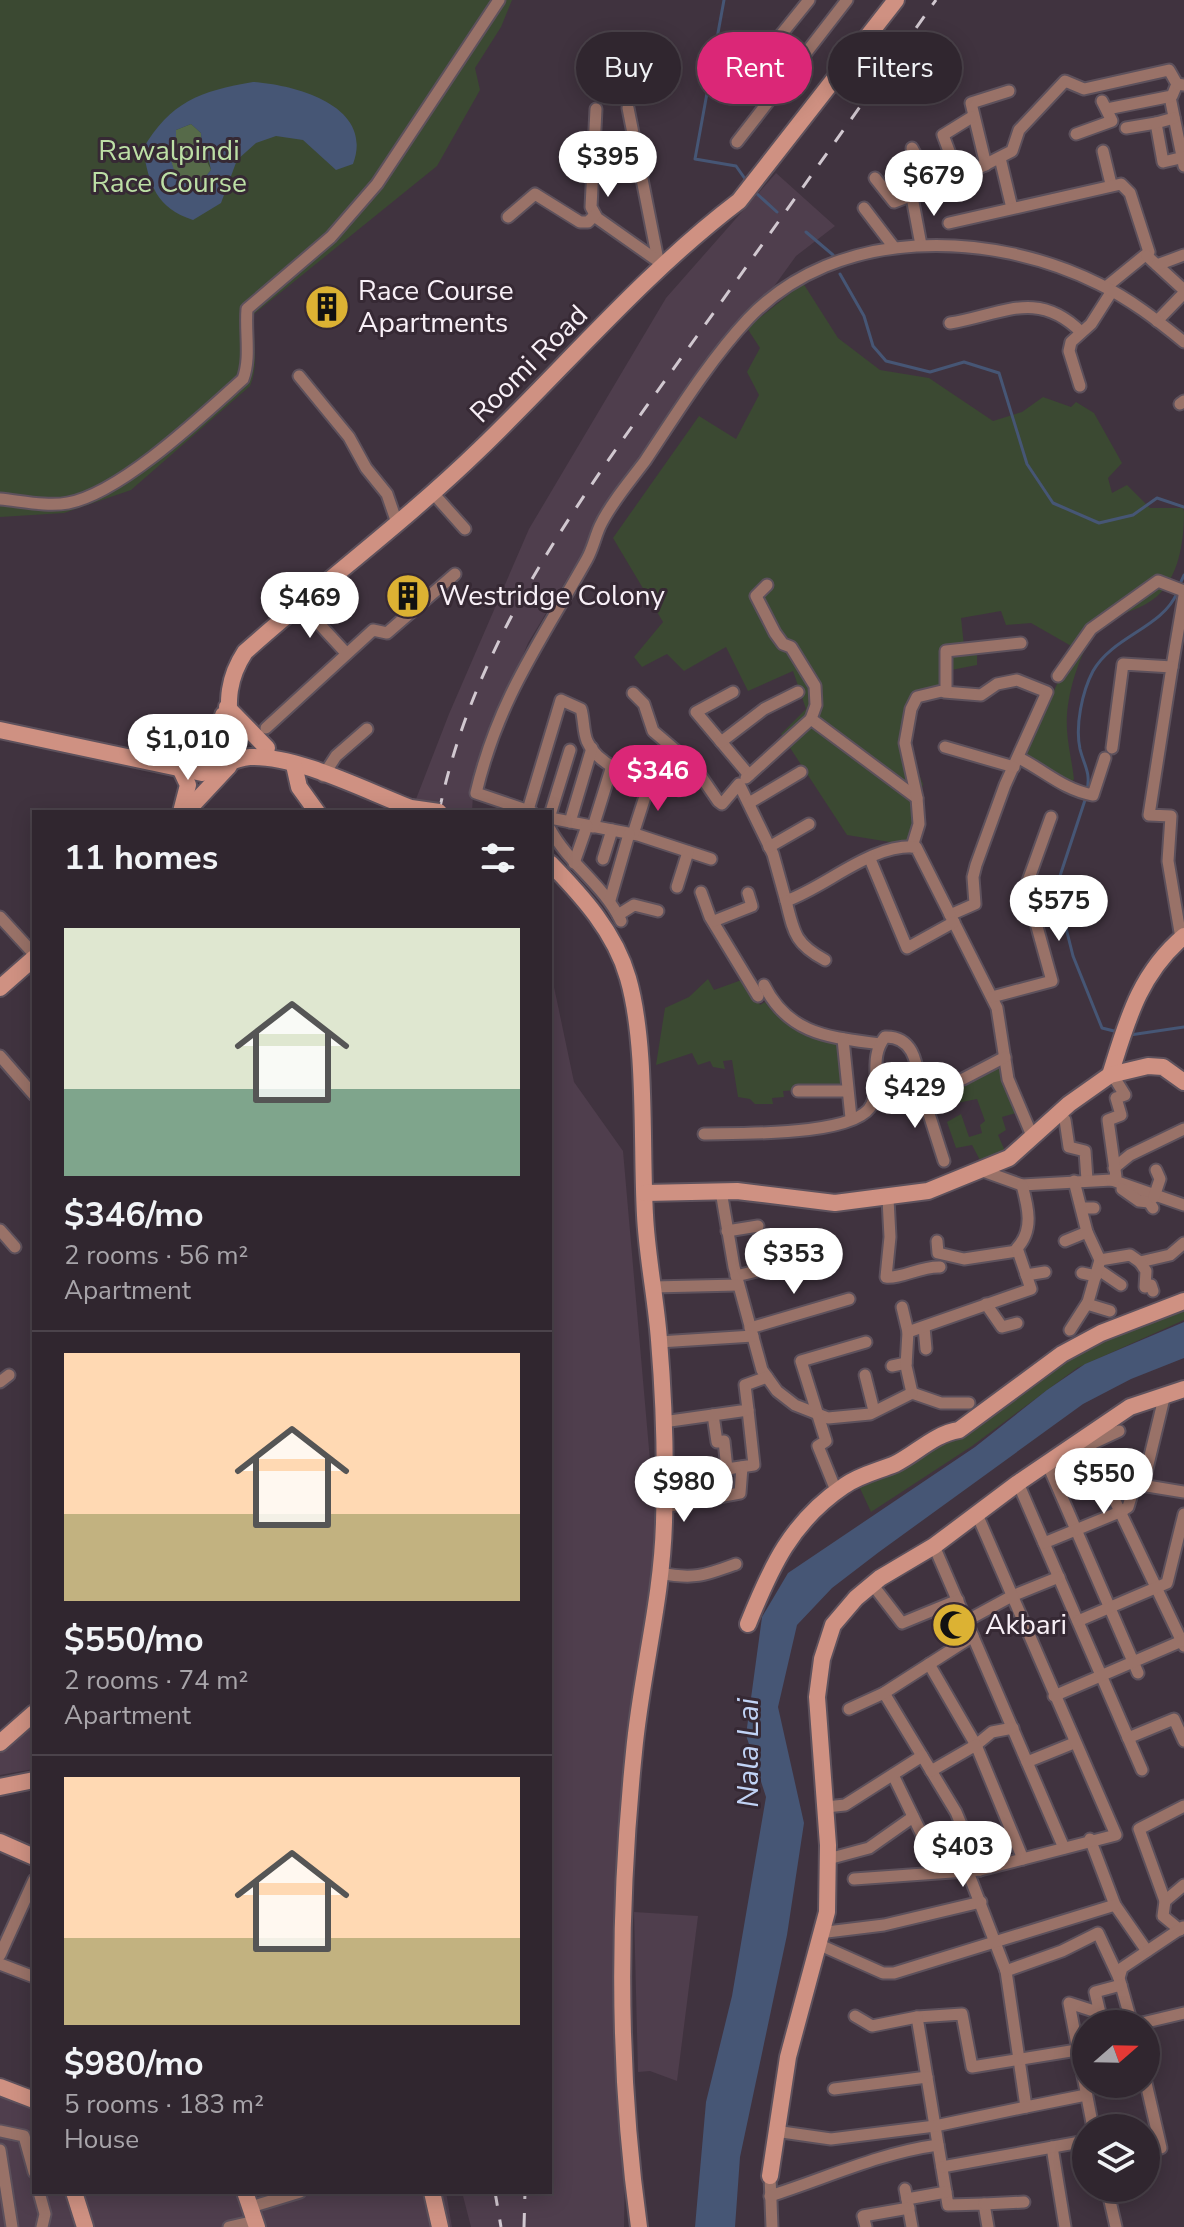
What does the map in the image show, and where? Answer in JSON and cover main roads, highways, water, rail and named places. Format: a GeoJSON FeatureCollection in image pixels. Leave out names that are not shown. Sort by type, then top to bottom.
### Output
{"type":"FeatureCollection","features":[{"type":"Feature","properties":{"kind":"water"},"geometry":{"type":"Polygon","coordinates":[[[253,82],[308,94],[342,113],[352,127],[357,144],[353,164],[336,170],[303,140],[276,136],[256,143],[237,160],[221,203],[193,220],[170,209],[156,193],[148,173],[143,149],[153,133],[188,101],[217,90],[253,82]],[[191,124],[176,130],[176,143],[169,154],[176,176],[188,185],[201,182],[211,170],[209,161],[202,153],[201,133],[191,124]]]}},
{"type":"Feature","properties":{"kind":"water"},"geometry":{"type":"Polygon","coordinates":[[[1184,1322],[1184,1358],[1131,1379],[1083,1404],[832,1588],[797,1625],[778,1707],[804,1823],[787,1935],[740,2157],[735,2227],[695,2227],[706,2102],[732,1996],[766,1797],[746,1735],[762,1617],[788,1573],[975,1447],[1047,1390],[1085,1364],[1184,1322]]]}},
{"type":"Feature","properties":{"kind":"waterway"},"geometry":{"type":"LineString","coordinates":[[724,0],[695,159],[736,166],[748,183]]}},
{"type":"Feature","properties":{"kind":"waterway"},"geometry":{"type":"LineString","coordinates":[[755,192],[777,212]]}},
{"type":"Feature","properties":{"kind":"waterway"},"geometry":{"type":"LineString","coordinates":[[806,232],[833,255]]}},
{"type":"Feature","properties":{"kind":"waterway"},"geometry":{"type":"LineString","coordinates":[[840,274],[864,316],[873,346],[886,361],[930,372],[964,362],[999,373],[1027,464],[1053,503],[1099,523],[1133,515],[1157,498],[1184,507]]}},
{"type":"Feature","properties":{"kind":"waterway"},"geometry":{"type":"LineString","coordinates":[[1179,586],[1184,575]]}},
{"type":"Feature","properties":{"kind":"waterway"},"geometry":{"type":"LineString","coordinates":[[1087,790],[1088,774],[1078,730],[1080,709],[1089,679],[1112,649],[1160,615],[1177,593]]}},
{"type":"Feature","properties":{"kind":"waterway"},"geometry":{"type":"LineString","coordinates":[[1086,797],[1056,888],[1073,956],[1102,1028],[1118,1032]]}},
{"type":"Feature","properties":{"kind":"waterway"},"geometry":{"type":"LineString","coordinates":[[1130,1035],[1184,1027]]}},
{"type":"Feature","properties":{"kind":"railway"},"geometry":{"type":"LineString","coordinates":[[440,810],[456,746],[480,682],[542,561],[618,447],[936,0]]}},
{"type":"Feature","properties":{"kind":"railway"},"geometry":{"type":"LineString","coordinates":[[495,2194],[501,2227]]}},
{"type":"Feature","properties":{"kind":"railway"},"geometry":{"type":"LineString","coordinates":[[524,2227],[525,2194]]}},
{"type":"Feature","properties":{"kind":"place","name":"Race Course Apartments"},"geometry":{"type":"Point","coordinates":[327,307]}},
{"type":"Feature","properties":{"kind":"place","name":"Westridge Colony"},"geometry":{"type":"Point","coordinates":[408,596]}},
{"type":"Feature","properties":{"kind":"place","name":"Akbari"},"geometry":{"type":"Point","coordinates":[954,1625]}},
{"type":"Feature","properties":{"kind":"park label","name":"Rawalpindi Race Course"},"geometry":{"type":"Point","coordinates":[169,167]}},
{"type":"Feature","properties":{"kind":"water label","name":"Nala Lai"},"geometry":{"type":"Point","coordinates":[748,1753]}}]}
